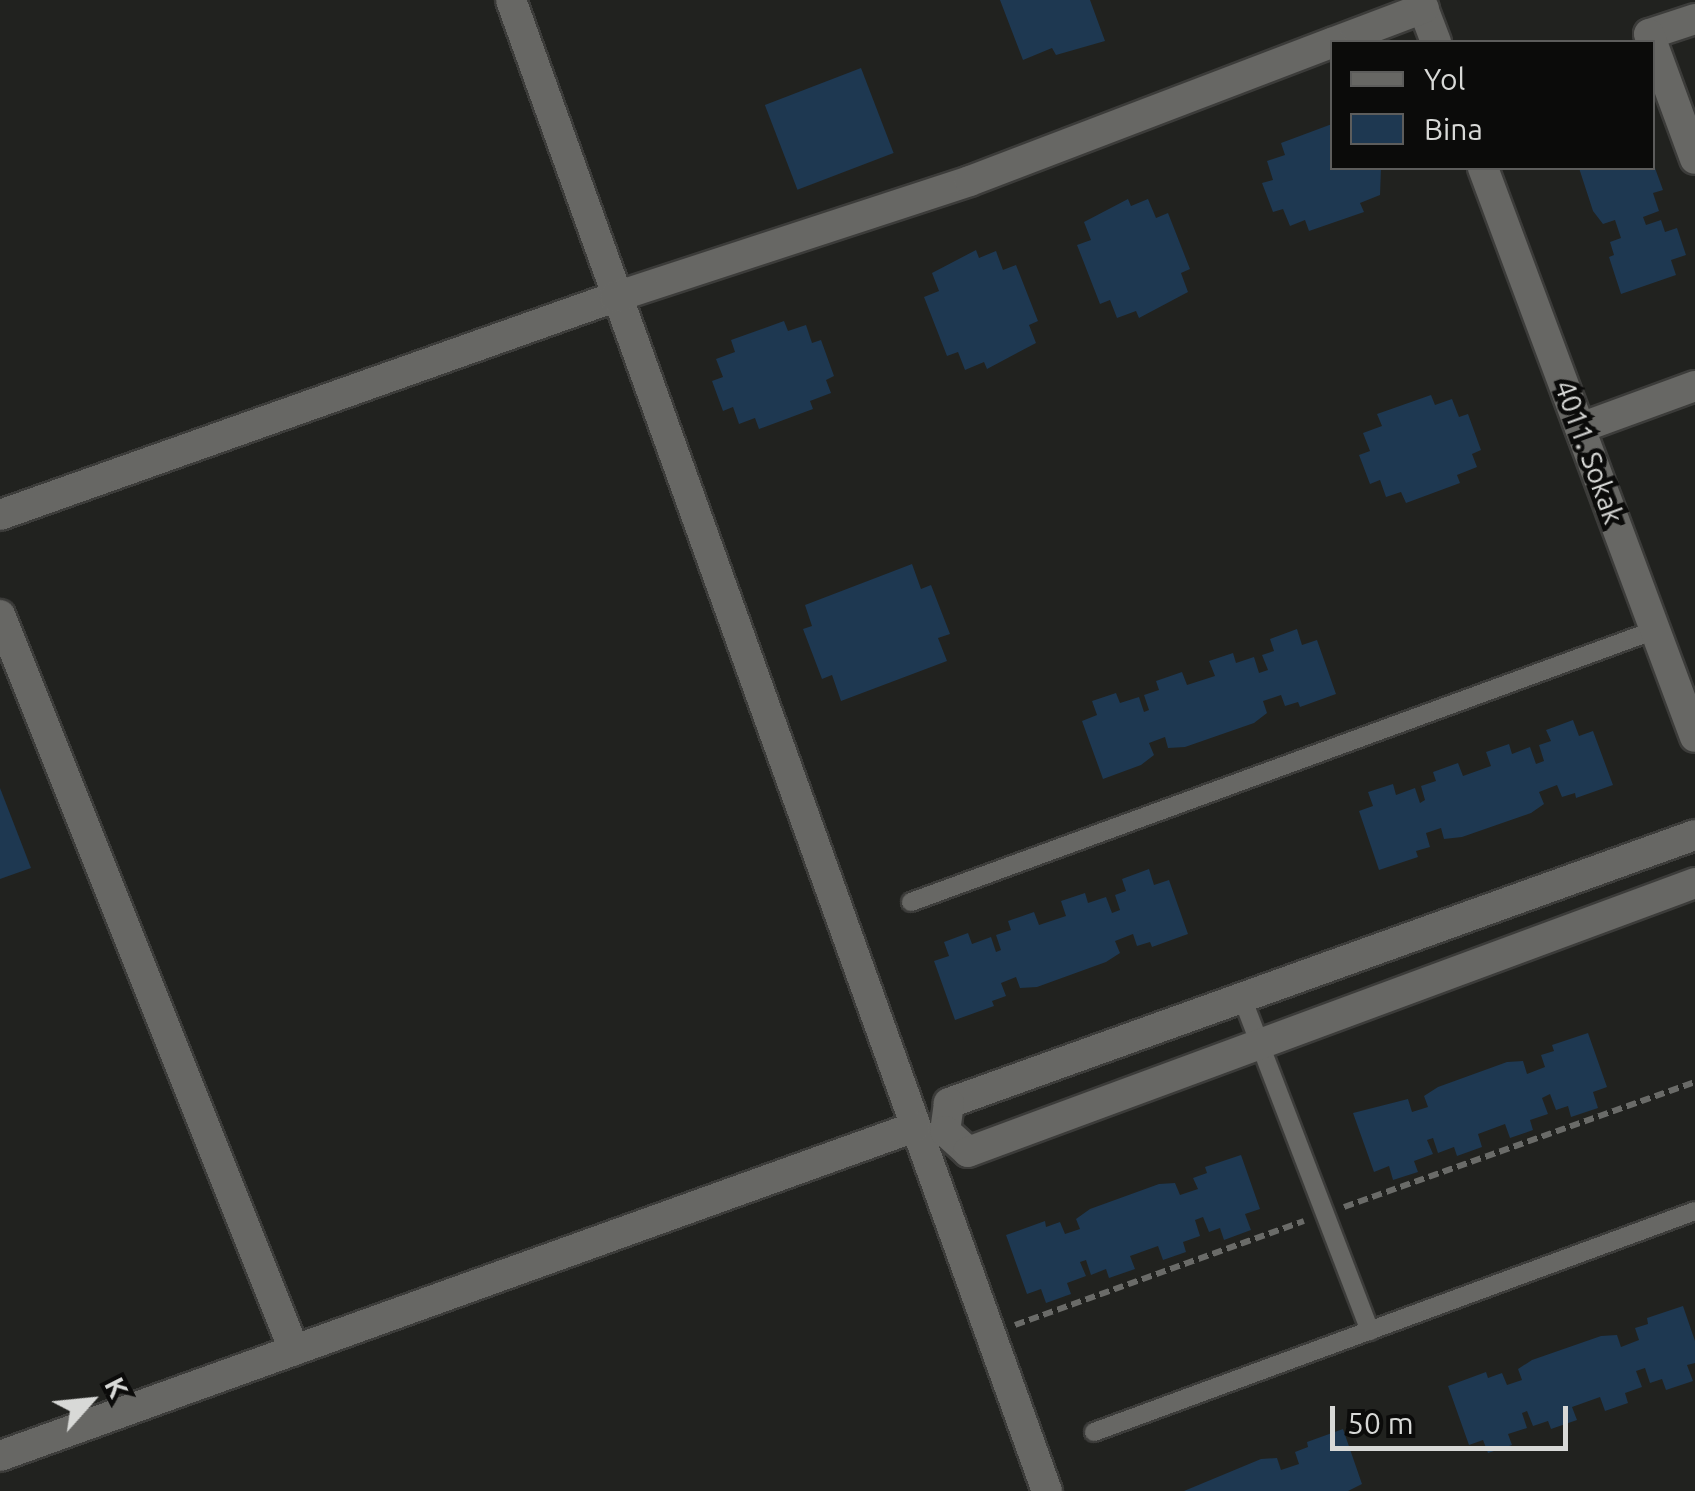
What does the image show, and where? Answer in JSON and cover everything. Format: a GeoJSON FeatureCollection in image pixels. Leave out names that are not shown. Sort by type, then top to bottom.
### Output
{"type":"FeatureCollection","features":[{"type":"Feature","properties":{"kind":"street"},"geometry":{"type":"LineString","coordinates":[[510,0],[1047,1491]]}},
{"type":"Feature","properties":{"kind":"street"},"geometry":{"type":"LineString","coordinates":[[1340,40],[1422,4],[1435,40]]}},
{"type":"Feature","properties":{"kind":"street"},"geometry":{"type":"LineString","coordinates":[[1651,40],[1649,34],[1695,19]]}},
{"type":"Feature","properties":{"kind":"street"},"geometry":{"type":"LineString","coordinates":[[0,515],[616,298],[970,181],[1330,44]]}},
{"type":"Feature","properties":{"kind":"street"},"geometry":{"type":"LineString","coordinates":[[1655,50],[1695,159]]}},
{"type":"Feature","properties":{"kind":"street","name":"4011. Sokak"},"geometry":{"type":"LineString","coordinates":[[1483,170],[1695,737]]}},
{"type":"Feature","properties":{"kind":"street"},"geometry":{"type":"LineString","coordinates":[[1580,428],[1695,386]]}},
{"type":"Feature","properties":{"kind":"street"},"geometry":{"type":"LineString","coordinates":[[0,615],[294,1350]]}},
{"type":"Feature","properties":{"kind":"street"},"geometry":{"type":"LineString","coordinates":[[1695,835],[949,1103],[945,1131],[968,1152],[1266,1046],[1695,883]]}},
{"type":"Feature","properties":{"kind":"street"},"geometry":{"type":"LineString","coordinates":[[0,1456],[916,1126]]}},
{"type":"Feature","properties":{"kind":"lane"},"geometry":{"type":"LineString","coordinates":[[911,902],[1656,630]]}},
{"type":"Feature","properties":{"kind":"lane"},"geometry":{"type":"LineString","coordinates":[[1241,995],[1266,1046],[1370,1330]]}},
{"type":"Feature","properties":{"kind":"lane"},"geometry":{"type":"LineString","coordinates":[[1094,1432],[1695,1211]]}},
{"type":"Feature","properties":{"kind":"building"},"geometry":{"type":"Polygon","coordinates":[[[1000,0],[1090,0],[1105,41],[1056,55],[1052,48],[1023,60],[1000,0]]]}},
{"type":"Feature","properties":{"kind":"building"},"geometry":{"type":"Polygon","coordinates":[[[861,68],[894,153],[797,190],[765,105],[861,68]]]}},
{"type":"Feature","properties":{"kind":"building"},"geometry":{"type":"Polygon","coordinates":[[[1330,125],[1330,170],[1381,170],[1380,195],[1360,203],[1364,212],[1309,231],[1305,220],[1290,226],[1283,209],[1273,212],[1262,183],[1273,180],[1267,161],[1285,155],[1281,143],[1330,125]]]}},
{"type":"Feature","properties":{"kind":"building"},"geometry":{"type":"Polygon","coordinates":[[[1655,168],[1663,190],[1653,193],[1659,211],[1643,217],[1646,225],[1661,220],[1665,232],[1677,228],[1686,255],[1671,260],[1676,275],[1621,294],[1609,257],[1614,255],[1610,242],[1621,238],[1615,220],[1603,224],[1593,211],[1580,170],[1655,168]]]}},
{"type":"Feature","properties":{"kind":"building"},"geometry":{"type":"Polygon","coordinates":[[[1128,199],[1131,206],[1148,199],[1156,218],[1168,213],[1190,269],[1181,273],[1188,292],[1139,318],[1136,311],[1117,318],[1110,300],[1100,304],[1077,245],[1091,240],[1084,222],[1128,199]]]}},
{"type":"Feature","properties":{"kind":"building"},"geometry":{"type":"Polygon","coordinates":[[[976,250],[979,258],[996,251],[1003,270],[1016,265],[1038,321],[1029,325],[1036,343],[987,369],[984,362],[965,370],[958,352],[947,356],[924,297],[939,291],[932,273],[976,250]]]}},
{"type":"Feature","properties":{"kind":"building"},"geometry":{"type":"Polygon","coordinates":[[[784,321],[788,331],[806,325],[812,343],[821,340],[834,376],[826,380],[831,393],[810,401],[813,409],[759,429],[755,418],[739,424],[733,407],[723,411],[712,381],[723,377],[716,359],[735,352],[731,340],[784,321]]]}},
{"type":"Feature","properties":{"kind":"building"},"geometry":{"type":"Polygon","coordinates":[[[1431,395],[1435,405],[1452,399],[1459,417],[1468,414],[1481,450],[1472,454],[1477,467],[1457,475],[1460,483],[1406,503],[1401,492],[1386,497],[1380,480],[1370,484],[1359,455],[1370,451],[1363,433],[1382,426],[1377,414],[1431,395]]]}},
{"type":"Feature","properties":{"kind":"building"},"geometry":{"type":"Polygon","coordinates":[[[912,564],[921,589],[931,585],[950,634],[938,638],[947,661],[841,701],[832,675],[822,679],[803,629],[812,626],[805,605],[912,564]]]}},
{"type":"Feature","properties":{"kind":"building"},"geometry":{"type":"Polygon","coordinates":[[[1297,629],[1302,645],[1317,640],[1336,694],[1300,707],[1298,702],[1285,706],[1281,695],[1263,701],[1267,713],[1254,723],[1185,747],[1168,748],[1165,737],[1149,743],[1154,755],[1141,765],[1103,779],[1082,721],[1097,715],[1092,701],[1116,693],[1120,703],[1139,697],[1144,712],[1149,710],[1144,695],[1159,690],[1156,681],[1182,672],[1187,685],[1215,676],[1209,661],[1233,653],[1236,663],[1254,657],[1259,673],[1268,670],[1262,655],[1274,651],[1270,639],[1297,629]]]}},
{"type":"Feature","properties":{"kind":"building"},"geometry":{"type":"Polygon","coordinates":[[[1573,720],[1579,736],[1593,731],[1613,785],[1576,798],[1575,793],[1562,797],[1557,785],[1539,792],[1544,804],[1531,813],[1462,837],[1444,839],[1441,828],[1426,833],[1430,847],[1416,851],[1418,857],[1379,870],[1359,811],[1373,806],[1368,792],[1393,784],[1396,795],[1415,788],[1420,803],[1425,800],[1421,786],[1436,781],[1433,772],[1458,763],[1463,776],[1491,766],[1486,752],[1509,744],[1512,754],[1530,747],[1536,764],[1544,761],[1539,745],[1551,741],[1546,730],[1573,720]]]}},
{"type":"Feature","properties":{"kind":"building"},"geometry":{"type":"Polygon","coordinates":[[[0,788],[31,868],[0,879],[0,788]]]}},
{"type":"Feature","properties":{"kind":"building"},"geometry":{"type":"Polygon","coordinates":[[[1149,869],[1154,885],[1169,880],[1188,934],[1152,947],[1150,942],[1137,946],[1133,934],[1115,941],[1120,953],[1106,962],[1037,987],[1020,988],[1016,977],[1001,983],[1006,996],[992,1001],[994,1006],[955,1020],[934,961],[949,956],[944,942],[968,933],[972,944],[991,937],[996,952],[1001,950],[996,935],[1011,930],[1008,921],[1034,912],[1039,925],[1066,916],[1061,901],[1085,893],[1088,903],[1106,897],[1112,913],[1120,910],[1115,895],[1126,891],[1122,879],[1149,869]]]}},
{"type":"Feature","properties":{"kind":"building"},"geometry":{"type":"Polygon","coordinates":[[[1588,1033],[1607,1087],[1593,1092],[1598,1108],[1571,1117],[1568,1106],[1556,1110],[1550,1094],[1542,1098],[1548,1114],[1530,1120],[1533,1130],[1510,1138],[1505,1124],[1478,1134],[1482,1147],[1457,1156],[1454,1147],[1438,1153],[1433,1138],[1427,1140],[1433,1154],[1414,1161],[1418,1172],[1393,1180],[1389,1166],[1374,1172],[1353,1113],[1408,1099],[1412,1112],[1428,1107],[1424,1096],[1438,1087],[1507,1062],[1523,1061],[1527,1074],[1545,1067],[1541,1055],[1554,1051],[1552,1045],[1588,1033]]]}},
{"type":"Feature","properties":{"kind":"building"},"geometry":{"type":"Polygon","coordinates":[[[1241,1155],[1260,1209],[1245,1214],[1251,1230],[1224,1240],[1220,1228],[1209,1232],[1203,1217],[1195,1220],[1200,1236],[1183,1242],[1186,1252],[1163,1260],[1158,1246],[1130,1256],[1135,1269],[1109,1278],[1106,1269],[1091,1275],[1086,1260],[1080,1262],[1086,1276],[1067,1283],[1071,1294],[1046,1303],[1041,1289],[1027,1294],[1006,1235],[1045,1221],[1046,1227],[1060,1222],[1065,1234],[1080,1229],[1076,1219],[1090,1209],[1159,1184],[1175,1183],[1180,1195],[1198,1189],[1193,1178],[1207,1173],[1205,1167],[1241,1155]]]}},
{"type":"Feature","properties":{"kind":"building"},"geometry":{"type":"Polygon","coordinates":[[[1683,1306],[1695,1341],[1695,1363],[1687,1365],[1693,1381],[1666,1390],[1662,1379],[1650,1383],[1645,1368],[1636,1371],[1642,1387],[1625,1393],[1628,1403],[1605,1411],[1600,1397],[1572,1407],[1577,1420],[1551,1429],[1548,1421],[1533,1426],[1527,1411],[1522,1413],[1527,1428],[1508,1434],[1512,1445],[1488,1453],[1483,1440],[1469,1445],[1448,1386],[1486,1372],[1488,1378],[1502,1373],[1507,1385],[1522,1380],[1518,1369],[1532,1360],[1601,1336],[1617,1335],[1621,1347],[1639,1340],[1635,1328],[1648,1324],[1647,1318],[1683,1306]]]}},
{"type":"Feature","properties":{"kind":"building"},"geometry":{"type":"Polygon","coordinates":[[[1343,1429],[1362,1484],[1348,1491],[1184,1491],[1261,1459],[1277,1458],[1281,1470],[1299,1464],[1295,1452],[1308,1447],[1307,1442],[1343,1429]]]}}]}
